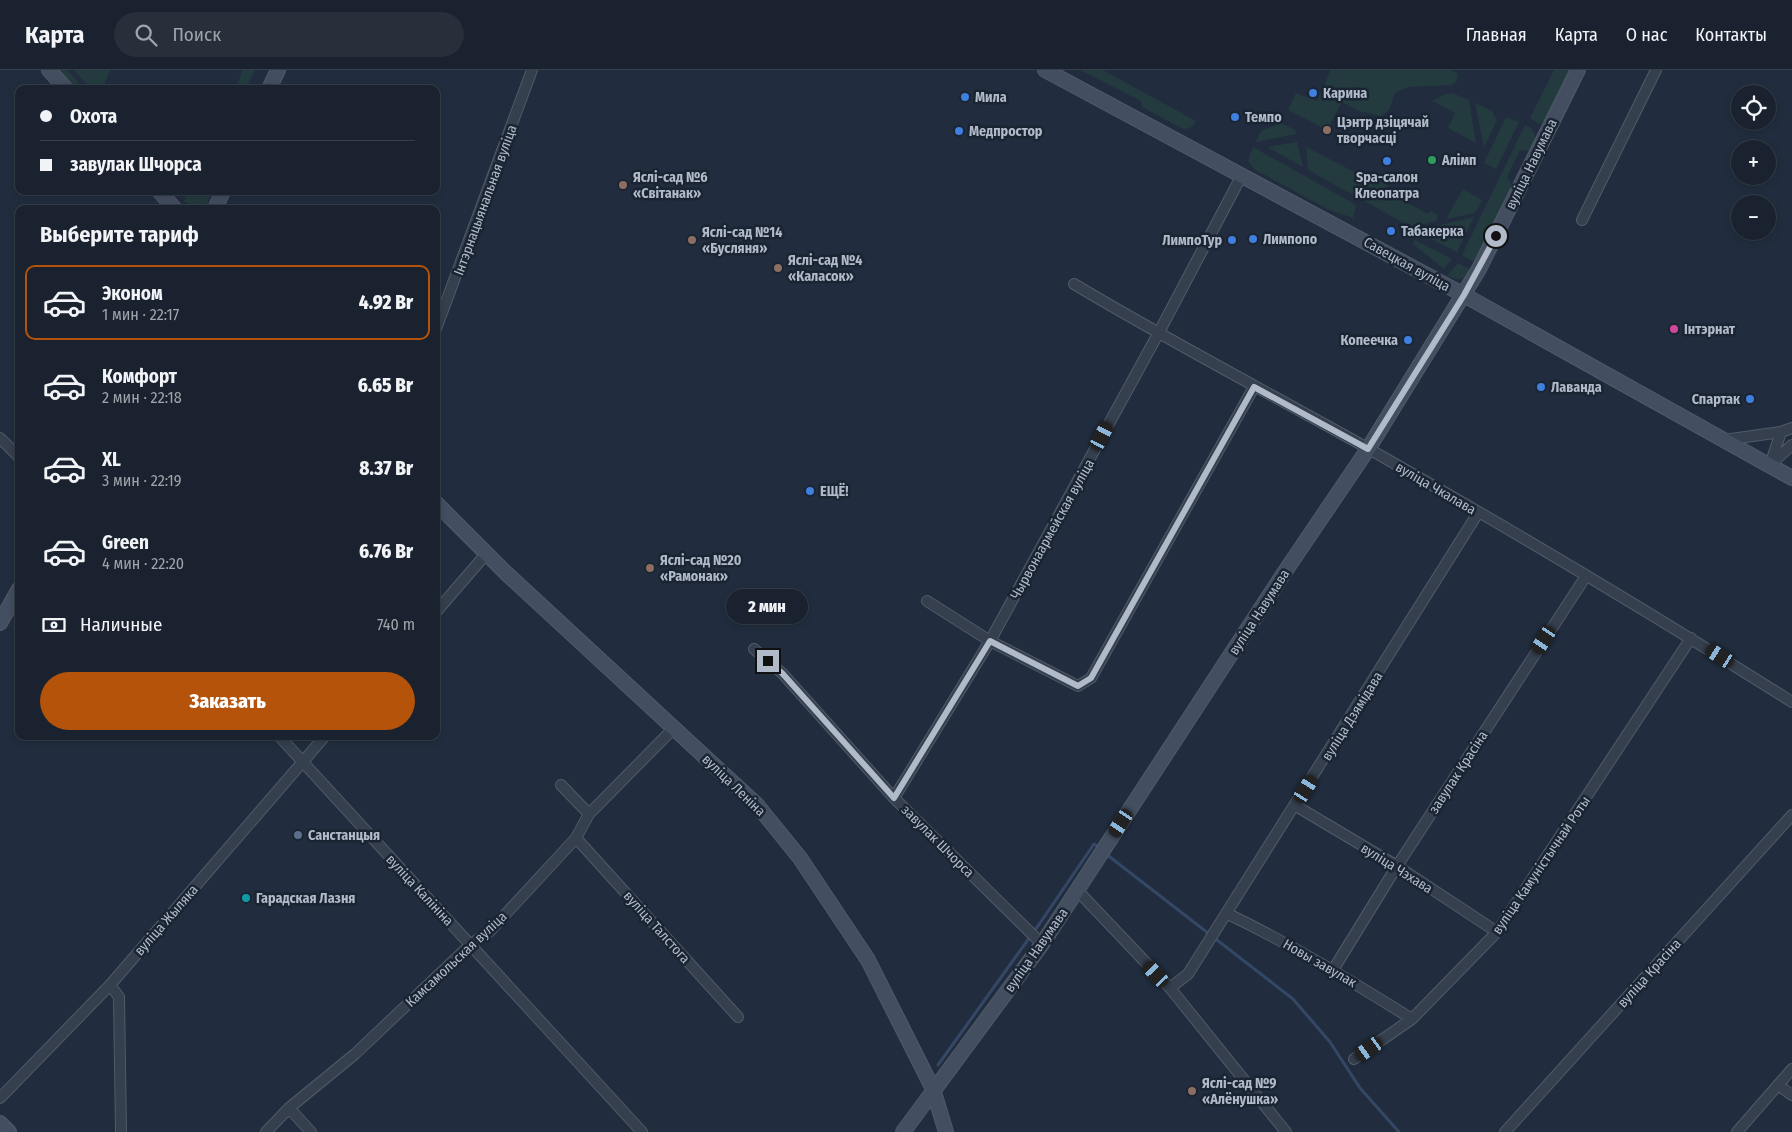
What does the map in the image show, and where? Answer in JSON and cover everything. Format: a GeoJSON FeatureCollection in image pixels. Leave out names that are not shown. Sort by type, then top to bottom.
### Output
{"type":"FeatureCollection","features":[{"type":"Feature","properties":{"kind":"street"},"geometry":{"type":"LineString","coordinates":[[49,70],[62,85]]}},
{"type":"Feature","properties":{"kind":"street"},"geometry":{"type":"LineString","coordinates":[[271,85],[278,70]]}},
{"type":"Feature","properties":{"kind":"street","name":"Інтэрнацыянальная вуліца"},"geometry":{"type":"LineString","coordinates":[[440,318],[532,70]]}},
{"type":"Feature","properties":{"kind":"street","name":"Савецкая вуліца"},"geometry":{"type":"LineString","coordinates":[[1045,70],[1464,295],[1792,478]]}},
{"type":"Feature","properties":{"kind":"street","name":"вуліца Навумава"},"geometry":{"type":"LineString","coordinates":[[903,1132],[1042,944],[1368,449],[1479,270],[1578,70]]}},
{"type":"Feature","properties":{"kind":"street"},"geometry":{"type":"LineString","coordinates":[[1582,220],[1656,70]]}},
{"type":"Feature","properties":{"kind":"street","name":"Чырвонаармейская вуліца"},"geometry":{"type":"LineString","coordinates":[[894,798],[990,641],[1158,334],[1242,175]]}},
{"type":"Feature","properties":{"kind":"street"},"geometry":{"type":"LineString","coordinates":[[163,195],[171,205]]}},
{"type":"Feature","properties":{"kind":"street","name":"вуліца Чкалава"},"geometry":{"type":"LineString","coordinates":[[1074,284],[1158,334],[1368,449],[1478,513],[1690,638],[1792,702]]}},
{"type":"Feature","properties":{"kind":"street"},"geometry":{"type":"LineString","coordinates":[[927,601],[990,641],[1078,686],[1091,678],[1254,387]]}},
{"type":"Feature","properties":{"kind":"street"},"geometry":{"type":"LineString","coordinates":[[1724,440],[1781,432],[1792,428]]}},
{"type":"Feature","properties":{"kind":"street"},"geometry":{"type":"LineString","coordinates":[[1770,466],[1781,432]]}},
{"type":"Feature","properties":{"kind":"street"},"geometry":{"type":"LineString","coordinates":[[0,438],[15,453]]}},
{"type":"Feature","properties":{"kind":"street"},"geometry":{"type":"LineString","coordinates":[[1770,466],[1792,445]]}},
{"type":"Feature","properties":{"kind":"street","name":"вуліца Леніна"},"geometry":{"type":"LineString","coordinates":[[440,507],[486,554],[757,805],[800,858],[868,960],[933,1089],[946,1132]]}},
{"type":"Feature","properties":{"kind":"street","name":"вуліца Дзямідава"},"geometry":{"type":"LineString","coordinates":[[1170,988],[1188,974],[1296,806],[1478,513]]}},
{"type":"Feature","properties":{"kind":"street"},"geometry":{"type":"LineString","coordinates":[[440,607],[486,554]]}},
{"type":"Feature","properties":{"kind":"street","name":"завулак Красіна"},"geometry":{"type":"LineString","coordinates":[[1333,970],[1397,866],[1586,576]]}},
{"type":"Feature","properties":{"kind":"street"},"geometry":{"type":"LineString","coordinates":[[0,623],[15,596]]}},
{"type":"Feature","properties":{"kind":"street","name":"вуліца Камуністычнай Роты"},"geometry":{"type":"LineString","coordinates":[[1354,1059],[1412,1019],[1497,932],[1690,638]]}},
{"type":"Feature","properties":{"kind":"street","name":"завулак Шчорса"},"geometry":{"type":"LineString","coordinates":[[754,649],[782,673],[894,798],[1042,944]]}},
{"type":"Feature","properties":{"kind":"street","name":"Камсамольская вуліца"},"geometry":{"type":"LineString","coordinates":[[266,1132],[289,1108],[355,1054],[471,944],[490,932],[576,838],[589,814],[673,729]]}},
{"type":"Feature","properties":{"kind":"street","name":"вуліца Калініна"},"geometry":{"type":"LineString","coordinates":[[283,740],[642,1132]]}},
{"type":"Feature","properties":{"kind":"street","name":"вуліца Жыляка"},"geometry":{"type":"LineString","coordinates":[[0,1098],[110,985],[321,740]]}},
{"type":"Feature","properties":{"kind":"street"},"geometry":{"type":"LineString","coordinates":[[561,785],[589,814]]}},
{"type":"Feature","properties":{"kind":"street","name":"вуліца Чэхава"},"geometry":{"type":"LineString","coordinates":[[1296,806],[1397,866],[1497,932]]}},
{"type":"Feature","properties":{"kind":"street","name":"вуліца Красіна"},"geometry":{"type":"LineString","coordinates":[[1506,1132],[1792,815]]}},
{"type":"Feature","properties":{"kind":"street","name":"вуліца Талстога"},"geometry":{"type":"LineString","coordinates":[[576,838],[738,1017]]}},
{"type":"Feature","properties":{"kind":"street"},"geometry":{"type":"LineString","coordinates":[[1077,890],[1170,988],[1286,1132]]}},
{"type":"Feature","properties":{"kind":"street","name":"Новы завулак"},"geometry":{"type":"LineString","coordinates":[[1226,913],[1274,936],[1412,1019]]}},
{"type":"Feature","properties":{"kind":"street"},"geometry":{"type":"LineString","coordinates":[[110,985],[119,997],[121,1132]]}},
{"type":"Feature","properties":{"kind":"street"},"geometry":{"type":"LineString","coordinates":[[1737,1132],[1792,1069]]}},
{"type":"Feature","properties":{"kind":"street"},"geometry":{"type":"LineString","coordinates":[[1778,1085],[1792,1095]]}},
{"type":"Feature","properties":{"kind":"street"},"geometry":{"type":"LineString","coordinates":[[289,1108],[311,1132]]}},
{"type":"Feature","properties":{"kind":"street"},"geometry":{"type":"LineString","coordinates":[[0,1123],[9,1132]]}},
{"type":"Feature","properties":{"kind":"green space"},"geometry":{"type":"Polygon","coordinates":[[[59,70],[67,70],[80,85],[72,85],[59,70]]]}},
{"type":"Feature","properties":{"kind":"green space"},"geometry":{"type":"Polygon","coordinates":[[[74,70],[110,70],[104,85],[87,85],[74,70]]]}},
{"type":"Feature","properties":{"kind":"green space"},"geometry":{"type":"Polygon","coordinates":[[[243,70],[255,70],[248,85],[237,85],[243,70]]]}},
{"type":"Feature","properties":{"kind":"green space"},"geometry":{"type":"Polygon","coordinates":[[[1080,70],[1103,70],[1196,121],[1191,127],[1183,129],[1142,107],[1141,101],[1080,70]]]}},
{"type":"Feature","properties":{"kind":"green space"},"geometry":{"type":"Polygon","coordinates":[[[1331,70],[1451,70],[1458,74],[1457,80],[1452,85],[1408,87],[1395,93],[1389,110],[1381,116],[1359,111],[1342,102],[1327,130],[1288,110],[1296,93],[1317,101],[1331,70]]]}},
{"type":"Feature","properties":{"kind":"green space"},"geometry":{"type":"Polygon","coordinates":[[[1554,70],[1570,70],[1545,120],[1539,124],[1530,118],[1554,70]]]}},
{"type":"Feature","properties":{"kind":"green space"},"geometry":{"type":"Polygon","coordinates":[[[1452,93],[1469,100],[1476,143],[1448,128],[1455,113],[1432,101],[1445,94],[1452,93]]]}},
{"type":"Feature","properties":{"kind":"green space"},"geometry":{"type":"Polygon","coordinates":[[[1475,103],[1492,111],[1497,120],[1484,148],[1475,103]]]}},
{"type":"Feature","properties":{"kind":"green space"},"geometry":{"type":"Polygon","coordinates":[[[1506,117],[1519,122],[1496,169],[1484,163],[1506,117]]]}},
{"type":"Feature","properties":{"kind":"green space"},"geometry":{"type":"Polygon","coordinates":[[[1281,123],[1295,130],[1296,134],[1256,142],[1261,131],[1281,123]]]}},
{"type":"Feature","properties":{"kind":"green space"},"geometry":{"type":"Polygon","coordinates":[[[1525,125],[1532,129],[1537,141],[1532,151],[1520,150],[1507,177],[1514,188],[1477,264],[1462,255],[1525,125]]]}},
{"type":"Feature","properties":{"kind":"green space"},"geometry":{"type":"Polygon","coordinates":[[[1297,142],[1303,167],[1267,147],[1297,142]]]}},
{"type":"Feature","properties":{"kind":"green space"},"geometry":{"type":"Polygon","coordinates":[[[1253,147],[1353,203],[1356,206],[1353,218],[1327,209],[1254,169],[1248,161],[1253,147]]]}},
{"type":"Feature","properties":{"kind":"green space"},"geometry":{"type":"Polygon","coordinates":[[[1306,147],[1372,181],[1374,178],[1388,185],[1385,191],[1428,214],[1430,211],[1438,215],[1436,221],[1411,227],[1308,170],[1306,147]]]}},
{"type":"Feature","properties":{"kind":"green space"},"geometry":{"type":"Polygon","coordinates":[[[1463,189],[1482,200],[1475,213],[1446,219],[1463,189]]]}},
{"type":"Feature","properties":{"kind":"green space"},"geometry":{"type":"Polygon","coordinates":[[[186,195],[211,195],[206,205],[189,205],[184,201],[186,195]]]}},
{"type":"Feature","properties":{"kind":"green space"},"geometry":{"type":"Polygon","coordinates":[[[1474,217],[1457,252],[1415,231],[1474,217]]]}},
{"type":"Feature","properties":{"kind":"green space"},"geometry":{"type":"Polygon","coordinates":[[[1415,240],[1452,259],[1444,269],[1413,244],[1415,240]]]}},
{"type":"Feature","properties":{"kind":"green space"},"geometry":{"type":"Polygon","coordinates":[[[1458,263],[1473,271],[1461,279],[1447,276],[1458,263]]]}},
{"type":"Feature","properties":{"kind":"waterway"},"geometry":{"type":"LineString","coordinates":[[938,1065],[1094,844],[1100,848]]}},
{"type":"Feature","properties":{"kind":"waterway"},"geometry":{"type":"LineString","coordinates":[[1106,854],[1293,999],[1330,1042],[1360,1088],[1399,1132]]}},
{"type":"Feature","properties":{"kind":"place","name":"Карина"},"geometry":{"type":"Point","coordinates":[1313,93]}},
{"type":"Feature","properties":{"kind":"place","name":"Мила"},"geometry":{"type":"Point","coordinates":[965,97]}},
{"type":"Feature","properties":{"kind":"place","name":"Темпо"},"geometry":{"type":"Point","coordinates":[1235,117]}},
{"type":"Feature","properties":{"kind":"place","name":"Цэнтр дзіцячай творчасці"},"geometry":{"type":"Point","coordinates":[1327,130]}},
{"type":"Feature","properties":{"kind":"place","name":"Медпростор"},"geometry":{"type":"Point","coordinates":[959,131]}},
{"type":"Feature","properties":{"kind":"place","name":"Алімп"},"geometry":{"type":"Point","coordinates":[1432,160]}},
{"type":"Feature","properties":{"kind":"place","name":"Spa-салон Клеопатра"},"geometry":{"type":"Point","coordinates":[1387,161]}},
{"type":"Feature","properties":{"kind":"place","name":"Яслі-сад №6 «Світанак»"},"geometry":{"type":"Point","coordinates":[623,185]}},
{"type":"Feature","properties":{"kind":"place","name":"Табакерка"},"geometry":{"type":"Point","coordinates":[1391,231]}},
{"type":"Feature","properties":{"kind":"place","name":"Лимпопо"},"geometry":{"type":"Point","coordinates":[1253,239]}},
{"type":"Feature","properties":{"kind":"place","name":"Яслі-сад №14 «Бусляня»"},"geometry":{"type":"Point","coordinates":[692,240]}},
{"type":"Feature","properties":{"kind":"place","name":"ЛимпоТур"},"geometry":{"type":"Point","coordinates":[1232,240]}},
{"type":"Feature","properties":{"kind":"place","name":"Яслі-сад №4 «Каласок»"},"geometry":{"type":"Point","coordinates":[778,268]}},
{"type":"Feature","properties":{"kind":"place","name":"Інтэрнат"},"geometry":{"type":"Point","coordinates":[1674,329]}},
{"type":"Feature","properties":{"kind":"place","name":"Копеечка"},"geometry":{"type":"Point","coordinates":[1408,340]}},
{"type":"Feature","properties":{"kind":"place","name":"Лаванда"},"geometry":{"type":"Point","coordinates":[1541,387]}},
{"type":"Feature","properties":{"kind":"place","name":"Спартак"},"geometry":{"type":"Point","coordinates":[1750,399]}},
{"type":"Feature","properties":{"kind":"place","name":"ЕЩЁ!"},"geometry":{"type":"Point","coordinates":[810,491]}},
{"type":"Feature","properties":{"kind":"place","name":"Яслі-сад №20 «Рамонак»"},"geometry":{"type":"Point","coordinates":[650,568]}},
{"type":"Feature","properties":{"kind":"place","name":"Санстанцыя"},"geometry":{"type":"Point","coordinates":[298,835]}},
{"type":"Feature","properties":{"kind":"place","name":"Гарадская Лазня"},"geometry":{"type":"Point","coordinates":[246,898]}},
{"type":"Feature","properties":{"kind":"place","name":"Яслі-сад №9 «Алёнушка»"},"geometry":{"type":"Point","coordinates":[1192,1091]}},
{"type":"Feature","properties":{"kind":"route"},"geometry":{"type":"LineString","coordinates":[[768,661],[782,673],[894,798],[990,641],[1078,686],[1091,678],[1254,387],[1368,449],[1464,295],[1496,236]]}}]}
